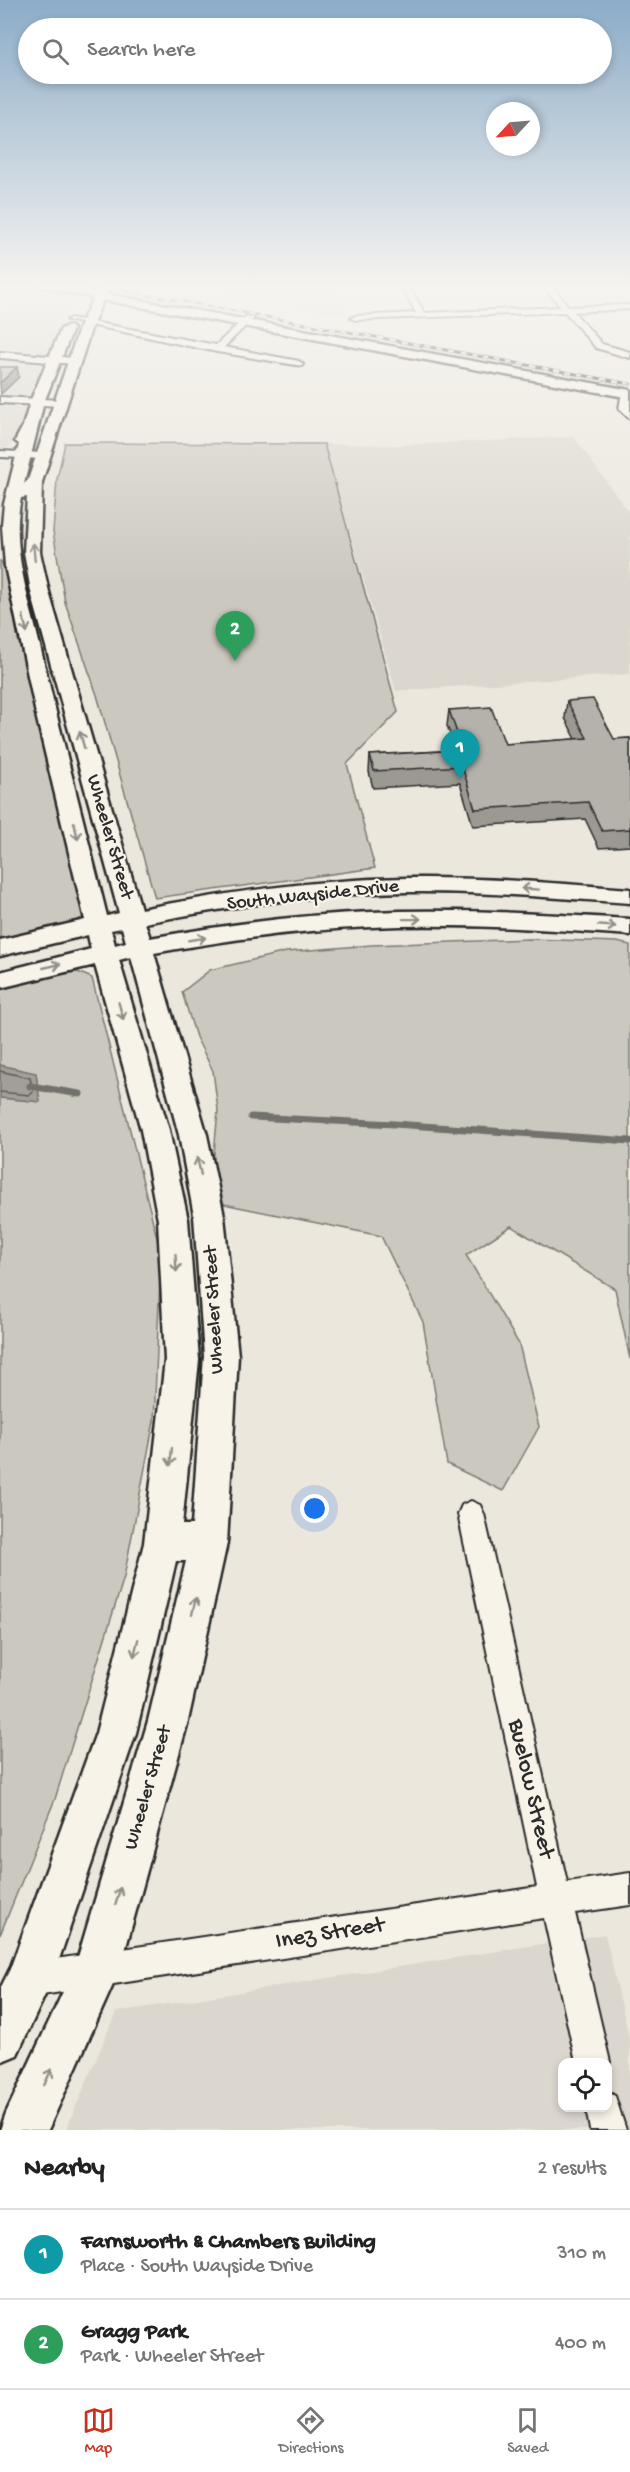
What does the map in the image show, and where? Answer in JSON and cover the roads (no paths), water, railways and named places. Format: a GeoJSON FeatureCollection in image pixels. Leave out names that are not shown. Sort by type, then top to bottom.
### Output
{"type":"FeatureCollection","features":[{"type":"Feature","properties":{"kind":"main road","name":"Wheeler Street"},"geometry":{"type":"LineString","coordinates":[[23,2130],[97,1969],[168,1721],[208,1543],[221,1356],[191,1218],[155,1130],[102,940],[7,560],[6,507],[12,454],[30,426],[44,384]]}},
{"type":"Feature","properties":{"kind":"main road"},"geometry":{"type":"LineString","coordinates":[[6,507],[35,482],[67,384]]}},
{"type":"Feature","properties":{"kind":"main road"},"geometry":{"type":"LineString","coordinates":[[580,384],[630,394]]}},
{"type":"Feature","properties":{"kind":"main road"},"geometry":{"type":"LineString","coordinates":[[604,384],[630,389]]}},
{"type":"Feature","properties":{"kind":"main road"},"geometry":{"type":"LineString","coordinates":[[4,476],[12,454]]}},
{"type":"Feature","properties":{"kind":"main road","name":"Wheeler Street"},"geometry":{"type":"LineString","coordinates":[[0,2038],[30,1980],[116,1733],[162,1543],[182,1360],[191,1218],[193,1135],[40,592],[32,552],[35,482]]}},
{"type":"Feature","properties":{"kind":"main road","name":"South Wayside Drive"},"geometry":{"type":"LineString","coordinates":[[0,980],[102,940],[132,918],[268,897],[365,887],[462,885],[630,896]]}},
{"type":"Feature","properties":{"kind":"main road"},"geometry":{"type":"LineString","coordinates":[[365,887],[372,919]]}},
{"type":"Feature","properties":{"kind":"main road","name":"South Wayside Drive"},"geometry":{"type":"LineString","coordinates":[[0,948],[102,940],[139,948],[234,933],[372,919],[454,918],[630,927]]}},
{"type":"Feature","properties":{"kind":"main road"},"geometry":{"type":"LineString","coordinates":[[162,1543],[208,1543]]}},
{"type":"Feature","properties":{"kind":"street"},"geometry":{"type":"LineString","coordinates":[[630,394],[626,397],[624,409],[630,416]]}},
{"type":"Feature","properties":{"kind":"street"},"geometry":{"type":"LineString","coordinates":[[0,400],[61,403]]}},
{"type":"Feature","properties":{"kind":"street"},"geometry":{"type":"LineString","coordinates":[[12,454],[44,456]]}},
{"type":"Feature","properties":{"kind":"street","name":"Buelow Street"},"geometry":{"type":"LineString","coordinates":[[471,1514],[591,2058]]}},
{"type":"Feature","properties":{"kind":"street","name":"Inez Street"},"geometry":{"type":"LineString","coordinates":[[30,1980],[630,1889]]}},
{"type":"Feature","properties":{"kind":"street"},"geometry":{"type":"LineString","coordinates":[[604,2112],[608,2130]]}},
{"type":"Feature","properties":{"kind":"water"},"geometry":{"type":"Polygon","coordinates":[[[0,1065],[36,1073],[40,1102],[0,1098],[0,1065]]]}},
{"type":"Feature","properties":{"kind":"waterway"},"geometry":{"type":"LineString","coordinates":[[30,1086],[80,1094]]}},
{"type":"Feature","properties":{"kind":"waterway"},"geometry":{"type":"LineString","coordinates":[[251,1117],[395,1124],[630,1141]]}},
{"type":"Feature","properties":{"kind":"place","name":"Gragg Park"},"geometry":{"type":"Point","coordinates":[235,661]}},
{"type":"Feature","properties":{"kind":"place","name":"Farnsworth & Chambers Building"},"geometry":{"type":"Point","coordinates":[460,779]}}]}
